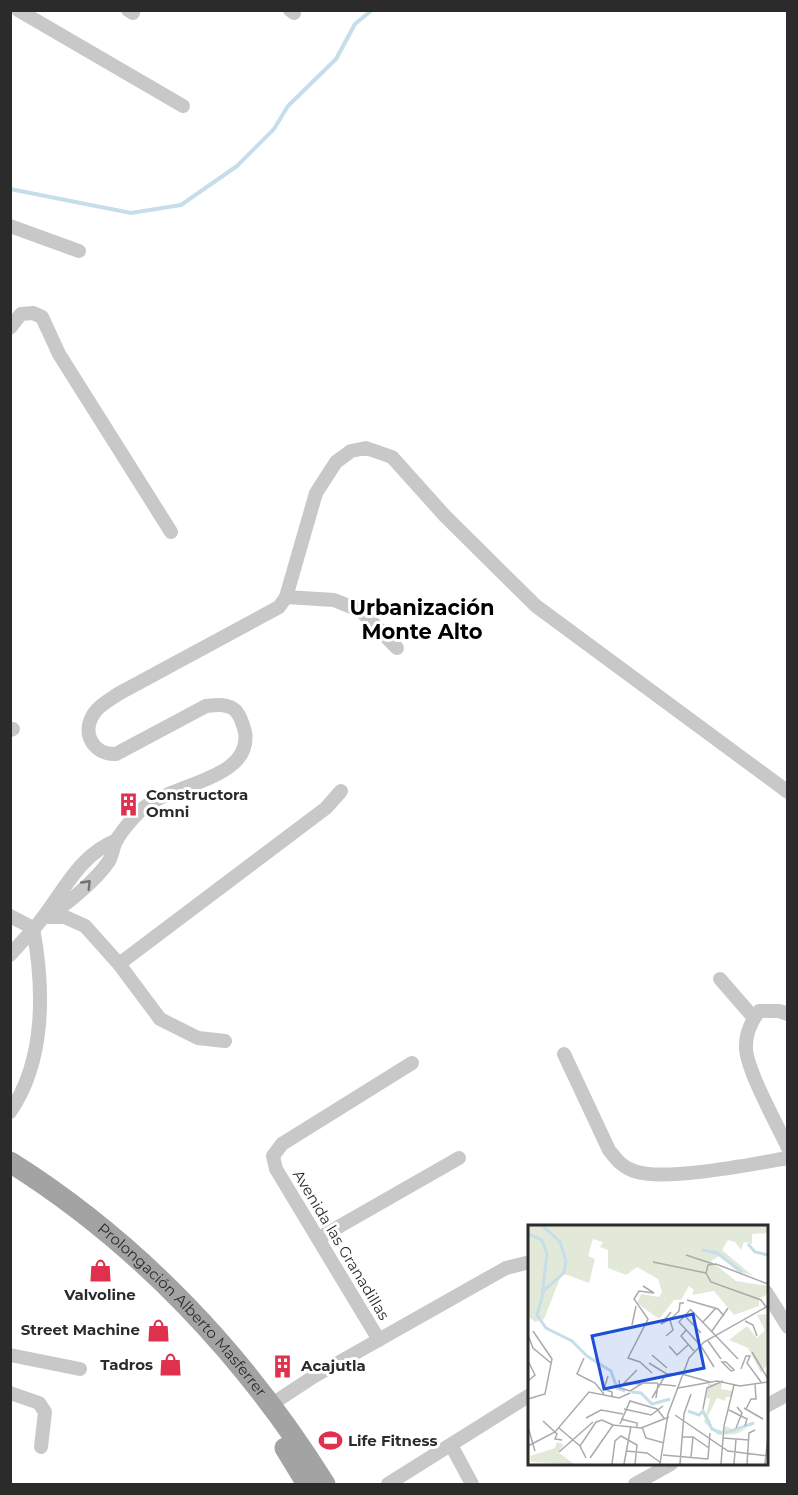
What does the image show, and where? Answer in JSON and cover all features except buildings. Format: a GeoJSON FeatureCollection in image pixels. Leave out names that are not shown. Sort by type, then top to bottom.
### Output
{"type":"FeatureCollection","features":[{"type":"Feature","properties":{"kind":"main road","name":"Prolongación Alberto Masferrer"},"geometry":{"type":"LineString","coordinates":[[10,1162],[49,1186],[103,1228],[179,1298],[229,1351],[272,1404],[325,1485]]}},
{"type":"Feature","properties":{"kind":"main road","name":"Prolongación Alberto Masferrer"},"geometry":{"type":"LineString","coordinates":[[10,1179],[40,1197],[104,1247],[184,1322],[261,1411],[307,1485]]}},
{"type":"Feature","properties":{"kind":"street"},"geometry":{"type":"LineString","coordinates":[[18,10],[183,106]]}},
{"type":"Feature","properties":{"kind":"street"},"geometry":{"type":"LineString","coordinates":[[10,226],[79,251]]}},
{"type":"Feature","properties":{"kind":"street"},"geometry":{"type":"LineString","coordinates":[[10,328],[21,314],[33,313],[42,317],[58,354],[171,532]]}},
{"type":"Feature","properties":{"kind":"street"},"geometry":{"type":"LineString","coordinates":[[10,955],[44,917],[69,902],[109,861],[117,840],[153,801],[168,792],[222,773],[232,766],[243,752],[246,737],[240,715],[232,707],[206,706],[116,754],[107,755],[99,752],[90,742],[90,723],[95,711],[118,694],[279,607],[286,597],[316,493],[336,462],[351,451],[366,448],[392,457],[445,516],[536,606],[788,792]]}},
{"type":"Feature","properties":{"kind":"street"},"geometry":{"type":"LineString","coordinates":[[286,597],[334,600],[361,611],[397,648]]}},
{"type":"Feature","properties":{"kind":"street"},"geometry":{"type":"LineString","coordinates":[[119,964],[326,808],[341,791]]}},
{"type":"Feature","properties":{"kind":"street"},"geometry":{"type":"LineString","coordinates":[[10,916],[33,928]]}},
{"type":"Feature","properties":{"kind":"street"},"geometry":{"type":"LineString","coordinates":[[44,917],[65,917],[85,926],[119,964],[160,1018],[198,1038],[225,1041]]}},
{"type":"Feature","properties":{"kind":"street"},"geometry":{"type":"LineString","coordinates":[[10,1112],[21,1097],[36,1050],[40,964],[33,928]]}},
{"type":"Feature","properties":{"kind":"street"},"geometry":{"type":"LineString","coordinates":[[720,979],[754,1018]]}},
{"type":"Feature","properties":{"kind":"street"},"geometry":{"type":"LineString","coordinates":[[788,1014],[779,1011],[759,1011],[750,1024],[745,1048],[757,1083],[788,1148]]}},
{"type":"Feature","properties":{"kind":"street"},"geometry":{"type":"LineString","coordinates":[[564,1054],[609,1150],[619,1164],[635,1172],[651,1174],[702,1171],[788,1158]]}},
{"type":"Feature","properties":{"kind":"street","name":"Avenida las Granadillas"},"geometry":{"type":"LineString","coordinates":[[379,1340],[276,1169],[273,1156],[282,1144],[412,1063]]}},
{"type":"Feature","properties":{"kind":"street"},"geometry":{"type":"LineString","coordinates":[[319,1238],[459,1158]]}},
{"type":"Feature","properties":{"kind":"street"},"geometry":{"type":"LineString","coordinates":[[272,1404],[506,1268],[528,1262]]}},
{"type":"Feature","properties":{"kind":"street"},"geometry":{"type":"LineString","coordinates":[[768,1295],[788,1327]]}},
{"type":"Feature","properties":{"kind":"street"},"geometry":{"type":"LineString","coordinates":[[10,1355],[80,1369]]}},
{"type":"Feature","properties":{"kind":"street"},"geometry":{"type":"LineString","coordinates":[[10,1394],[39,1403],[45,1412],[41,1447]]}},
{"type":"Feature","properties":{"kind":"street"},"geometry":{"type":"LineString","coordinates":[[768,1406],[788,1394]]}},
{"type":"Feature","properties":{"kind":"street"},"geometry":{"type":"LineString","coordinates":[[388,1485],[528,1396]]}},
{"type":"Feature","properties":{"kind":"street"},"geometry":{"type":"LineString","coordinates":[[452,1445],[472,1485]]}},
{"type":"Feature","properties":{"kind":"street"},"geometry":{"type":"LineString","coordinates":[[635,1485],[668,1465]]}},
{"type":"Feature","properties":{"kind":"waterway"},"geometry":{"type":"LineString","coordinates":[[10,189],[131,213],[181,205],[237,166],[274,129],[288,106],[336,59],[355,24],[372,10]]}},
{"type":"Feature","properties":{"kind":"place","name":"Constructora Omni"},"geometry":{"type":"Point","coordinates":[128,804]}},
{"type":"Feature","properties":{"kind":"place","name":"Valvoline"},"geometry":{"type":"Point","coordinates":[100,1271]}},
{"type":"Feature","properties":{"kind":"place","name":"Street Machine"},"geometry":{"type":"Point","coordinates":[158,1330]}},
{"type":"Feature","properties":{"kind":"place","name":"Tadros"},"geometry":{"type":"Point","coordinates":[171,1365]}},
{"type":"Feature","properties":{"kind":"place","name":"Acajutla"},"geometry":{"type":"Point","coordinates":[283,1366]}},
{"type":"Feature","properties":{"kind":"place","name":"Life Fitness"},"geometry":{"type":"Point","coordinates":[330,1441]}},
{"type":"Feature","properties":{"kind":"district","name":"Urbanización Monte Alto"},"geometry":{"type":"Point","coordinates":[422,620]}}]}
